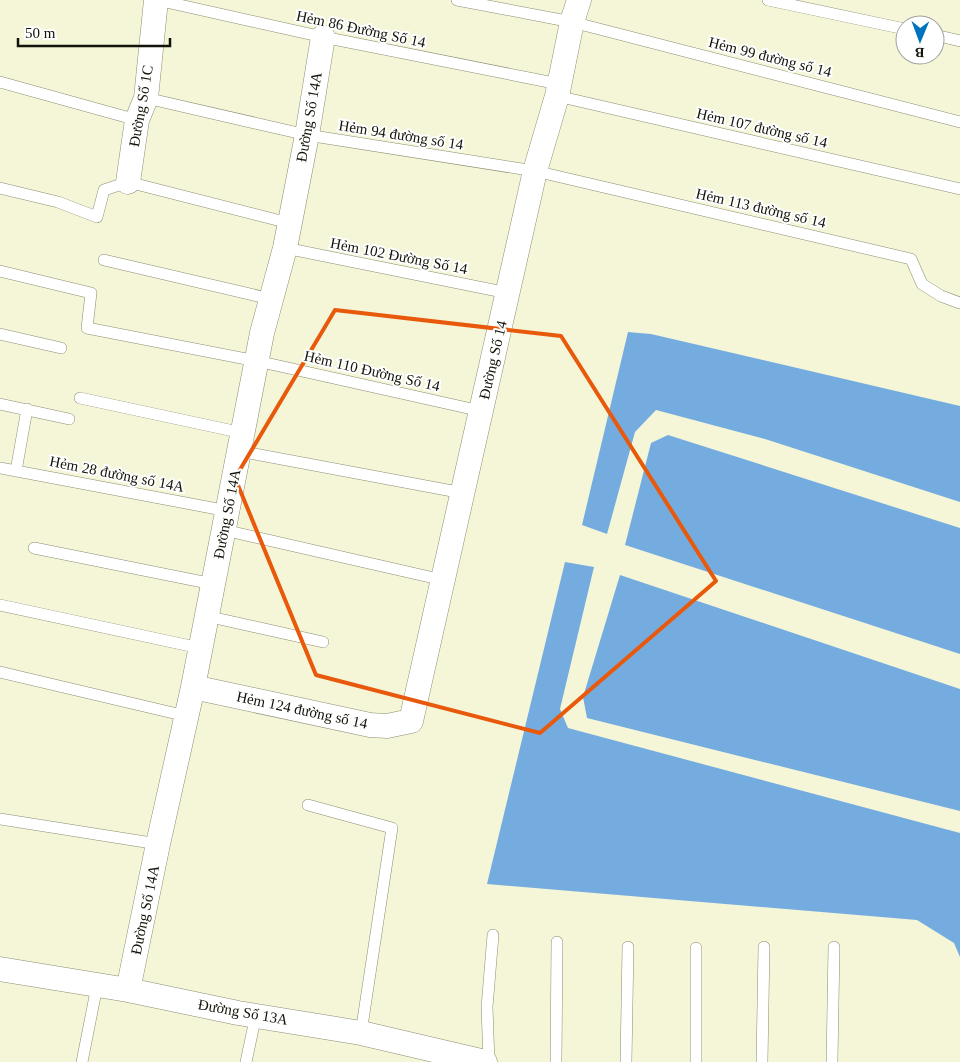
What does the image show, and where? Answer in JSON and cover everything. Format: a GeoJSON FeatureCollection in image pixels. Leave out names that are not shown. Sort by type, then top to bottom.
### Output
{"type":"FeatureCollection","features":[{"type":"Feature","properties":{"kind":"street","name":"Đường Số 1C"},"geometry":{"type":"LineString","coordinates":[[128,182],[137,120],[146,98],[157,0]]}},
{"type":"Feature","properties":{"kind":"street","name":"Đường Số 14"},"geometry":{"type":"LineString","coordinates":[[411,721],[535,171],[558,90],[575,11]]}},
{"type":"Feature","properties":{"kind":"street","name":"Đường Số 14A"},"geometry":{"type":"LineString","coordinates":[[128,990],[193,687],[257,361],[285,248],[307,135],[323,37]]}},
{"type":"Feature","properties":{"kind":"street","name":"Hẻm 124 đường số 14"},"geometry":{"type":"LineString","coordinates":[[193,687],[370,725],[387,726],[411,721]]}},
{"type":"Feature","properties":{"kind":"street","name":"Đường Số 13A"},"geometry":{"type":"LineString","coordinates":[[0,969],[128,990],[361,1033],[424,1048],[456,1058],[487,1062]]}},
{"type":"Feature","properties":{"kind":"lane","name":"Hẻm 86 Đường Số 14"},"geometry":{"type":"LineString","coordinates":[[157,0],[558,90]]}},
{"type":"Feature","properties":{"kind":"lane","name":"Hẻm 99 đường số 14"},"geometry":{"type":"LineString","coordinates":[[457,0],[575,11],[960,122]]}},
{"type":"Feature","properties":{"kind":"lane"},"geometry":{"type":"LineString","coordinates":[[768,0],[895,27]]}},
{"type":"Feature","properties":{"kind":"lane"},"geometry":{"type":"LineString","coordinates":[[945,37],[960,40]]}},
{"type":"Feature","properties":{"kind":"lane"},"geometry":{"type":"LineString","coordinates":[[0,82],[137,120]]}},
{"type":"Feature","properties":{"kind":"lane","name":"Hẻm 107 đường số 14"},"geometry":{"type":"LineString","coordinates":[[558,90],[960,189]]}},
{"type":"Feature","properties":{"kind":"lane","name":"Hẻm 94 đường số 14"},"geometry":{"type":"LineString","coordinates":[[146,98],[307,135],[535,171]]}},
{"type":"Feature","properties":{"kind":"lane","name":"Hẻm 113 đường số 14"},"geometry":{"type":"LineString","coordinates":[[535,171],[911,259],[922,284],[941,296],[960,303]]}},
{"type":"Feature","properties":{"kind":"lane"},"geometry":{"type":"LineString","coordinates":[[0,188],[58,202],[97,217],[104,190],[128,182],[289,223]]}},
{"type":"Feature","properties":{"kind":"lane","name":"Hẻm 102 Đường Số 14"},"geometry":{"type":"LineString","coordinates":[[285,248],[508,293]]}},
{"type":"Feature","properties":{"kind":"lane"},"geometry":{"type":"LineString","coordinates":[[104,260],[271,299]]}},
{"type":"Feature","properties":{"kind":"lane","name":"Hẻm 110 Đường Số 14"},"geometry":{"type":"LineString","coordinates":[[0,271],[91,293],[87,328],[257,361],[481,411]]}},
{"type":"Feature","properties":{"kind":"lane"},"geometry":{"type":"LineString","coordinates":[[0,334],[61,348]]}},
{"type":"Feature","properties":{"kind":"lane"},"geometry":{"type":"LineString","coordinates":[[80,398],[241,442],[462,493]]}},
{"type":"Feature","properties":{"kind":"lane"},"geometry":{"type":"LineString","coordinates":[[0,404],[69,419]]}},
{"type":"Feature","properties":{"kind":"lane"},"geometry":{"type":"LineString","coordinates":[[16,471],[27,409]]}},
{"type":"Feature","properties":{"kind":"lane","name":"Hẻm 28 đường số 14A"},"geometry":{"type":"LineString","coordinates":[[0,468],[226,521],[443,580]]}},
{"type":"Feature","properties":{"kind":"lane"},"geometry":{"type":"LineString","coordinates":[[34,548],[213,584]]}},
{"type":"Feature","properties":{"kind":"lane"},"geometry":{"type":"LineString","coordinates":[[0,605],[200,648]]}},
{"type":"Feature","properties":{"kind":"lane"},"geometry":{"type":"LineString","coordinates":[[206,616],[323,642]]}},
{"type":"Feature","properties":{"kind":"lane"},"geometry":{"type":"LineString","coordinates":[[0,672],[186,716]]}},
{"type":"Feature","properties":{"kind":"lane"},"geometry":{"type":"LineString","coordinates":[[308,805],[392,828],[361,1033]]}},
{"type":"Feature","properties":{"kind":"lane"},"geometry":{"type":"LineString","coordinates":[[0,819],[158,844]]}},
{"type":"Feature","properties":{"kind":"lane"},"geometry":{"type":"LineString","coordinates":[[487,1062],[487,1006],[493,935]]}},
{"type":"Feature","properties":{"kind":"lane"},"geometry":{"type":"LineString","coordinates":[[556,1062],[557,942]]}},
{"type":"Feature","properties":{"kind":"lane"},"geometry":{"type":"LineString","coordinates":[[832,1062],[834,947]]}},
{"type":"Feature","properties":{"kind":"lane"},"geometry":{"type":"LineString","coordinates":[[626,1062],[628,948]]}},
{"type":"Feature","properties":{"kind":"lane"},"geometry":{"type":"LineString","coordinates":[[696,948],[696,1062]]}},
{"type":"Feature","properties":{"kind":"lane"},"geometry":{"type":"LineString","coordinates":[[762,1062],[764,948]]}},
{"type":"Feature","properties":{"kind":"lane"},"geometry":{"type":"LineString","coordinates":[[82,1062],[97,986]]}},
{"type":"Feature","properties":{"kind":"lane"},"geometry":{"type":"LineString","coordinates":[[246,1062],[256,1015]]}},
{"type":"Feature","properties":{"kind":"highlighted area"},"geometry":{"type":"Polygon","coordinates":[[[335,310],[561,336],[716,581],[540,733],[316,675],[235,478],[335,310]]]}},
{"type":"Feature","properties":{"kind":"water"},"geometry":{"type":"Polygon","coordinates":[[[628,332],[651,334],[960,406],[960,502],[765,439],[656,410],[635,432],[607,534],[582,525],[628,332]]]}},
{"type":"Feature","properties":{"kind":"water"},"geometry":{"type":"Polygon","coordinates":[[[668,435],[960,528],[960,654],[625,545],[651,443],[668,435]]]}},
{"type":"Feature","properties":{"kind":"water"},"geometry":{"type":"Polygon","coordinates":[[[565,562],[594,567],[560,709],[568,728],[960,833],[960,957],[954,943],[917,920],[487,884],[565,562]]]}},
{"type":"Feature","properties":{"kind":"water"},"geometry":{"type":"Polygon","coordinates":[[[620,575],[960,689],[960,811],[587,718],[583,697],[620,575]]]}}]}
